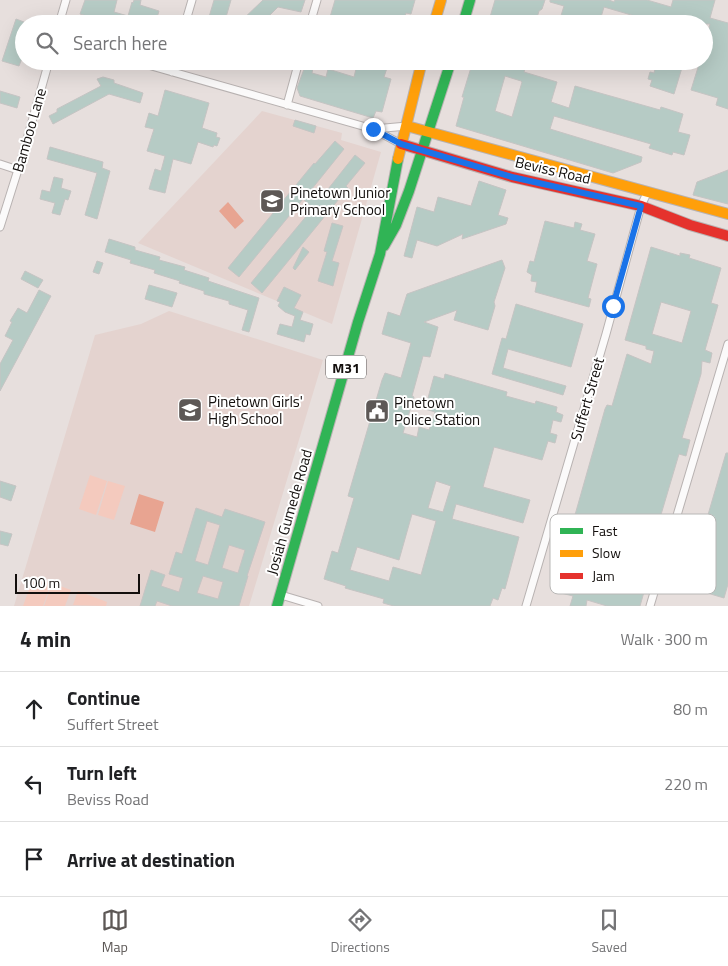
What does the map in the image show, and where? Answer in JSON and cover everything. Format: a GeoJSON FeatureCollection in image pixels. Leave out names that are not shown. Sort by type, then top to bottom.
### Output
{"type":"FeatureCollection","features":[{"type":"Feature","properties":{"kind":"main road"},"geometry":{"type":"LineString","coordinates":[[437,15],[441,0]]}},
{"type":"Feature","properties":{"kind":"main road"},"geometry":{"type":"LineString","coordinates":[[466,15],[470,0]]}},
{"type":"Feature","properties":{"kind":"main road","name":"Josiah Gumede Road"},"geometry":{"type":"LineString","coordinates":[[277,606],[358,322],[380,254],[401,144],[420,70]]}},
{"type":"Feature","properties":{"kind":"main road","name":"Josiah Gumede Road"},"geometry":{"type":"LineString","coordinates":[[380,254],[396,225],[409,191],[448,70]]}},
{"type":"Feature","properties":{"kind":"main road","name":"Beviss Road"},"geometry":{"type":"LineString","coordinates":[[407,126],[728,214]]}},
{"type":"Feature","properties":{"kind":"main road","name":"Beviss Road"},"geometry":{"type":"LineString","coordinates":[[401,144],[512,177],[641,206],[690,225],[728,236]]}},
{"type":"Feature","properties":{"kind":"street"},"geometry":{"type":"LineString","coordinates":[[62,15],[66,0]]}},
{"type":"Feature","properties":{"kind":"street"},"geometry":{"type":"LineString","coordinates":[[188,15],[192,0]]}},
{"type":"Feature","properties":{"kind":"street"},"geometry":{"type":"LineString","coordinates":[[313,15],[317,0]]}},
{"type":"Feature","properties":{"kind":"street","name":"Bamboo Lane"},"geometry":{"type":"LineString","coordinates":[[0,227],[46,70]]}},
{"type":"Feature","properties":{"kind":"street","name":"Beviss Road"},"geometry":{"type":"LineString","coordinates":[[165,70],[373,129],[401,144]]}},
{"type":"Feature","properties":{"kind":"street"},"geometry":{"type":"LineString","coordinates":[[287,104],[296,70]]}},
{"type":"Feature","properties":{"kind":"street","name":"Beviss Road"},"geometry":{"type":"LineString","coordinates":[[373,129],[407,126]]}},
{"type":"Feature","properties":{"kind":"street"},"geometry":{"type":"LineString","coordinates":[[0,164],[18,170]]}},
{"type":"Feature","properties":{"kind":"street","name":"Suffert Street"},"geometry":{"type":"LineString","coordinates":[[553,514],[641,206],[647,193]]}},
{"type":"Feature","properties":{"kind":"street"},"geometry":{"type":"LineString","coordinates":[[677,514],[728,344]]}},
{"type":"Feature","properties":{"kind":"street","name":"Suffert Street"},"geometry":{"type":"LineString","coordinates":[[526,606],[550,524]]}},
{"type":"Feature","properties":{"kind":"street"},"geometry":{"type":"LineString","coordinates":[[650,606],[654,594]]}},
{"type":"Feature","properties":{"kind":"street"},"geometry":{"type":"LineString","coordinates":[[281,595],[318,606]]}},
{"type":"Feature","properties":{"kind":"shaded area","name":"Pinetown Junior Primary School"},"geometry":{"type":"Polygon","coordinates":[[[262,111],[342,133],[341,140],[381,152],[332,324],[138,243],[262,111]]]}},
{"type":"Feature","properties":{"kind":"shaded area"},"geometry":{"type":"Polygon","coordinates":[[[228,202],[244,221],[235,229],[219,211],[228,202]]]}},
{"type":"Feature","properties":{"kind":"shaded area","name":"Pinetown Girls' High School"},"geometry":{"type":"Polygon","coordinates":[[[169,311],[323,360],[249,606],[14,606],[95,335],[141,324],[169,311]]]}},
{"type":"Feature","properties":{"kind":"shaded area"},"geometry":{"type":"Polygon","coordinates":[[[90,475],[107,481],[96,515],[79,509],[90,475]]]}},
{"type":"Feature","properties":{"kind":"shaded area"},"geometry":{"type":"Polygon","coordinates":[[[108,481],[125,486],[114,520],[98,515],[108,481]]]}},
{"type":"Feature","properties":{"kind":"shaded area"},"geometry":{"type":"Polygon","coordinates":[[[139,494],[164,502],[155,532],[130,524],[139,494]]]}},
{"type":"Feature","properties":{"kind":"shaded area"},"geometry":{"type":"Polygon","coordinates":[[[34,576],[51,583],[43,606],[23,606],[34,576]]]}},
{"type":"Feature","properties":{"kind":"shaded area"},"geometry":{"type":"Polygon","coordinates":[[[52,583],[71,590],[65,606],[44,606],[52,583]]]}},
{"type":"Feature","properties":{"kind":"shaded area"},"geometry":{"type":"Polygon","coordinates":[[[78,591],[107,602],[106,606],[73,605],[78,591]]]}},
{"type":"Feature","properties":{"kind":"building"},"geometry":{"type":"Polygon","coordinates":[[[85,0],[117,0],[114,12],[124,15],[83,15],[80,14],[85,0]]]}},
{"type":"Feature","properties":{"kind":"building"},"geometry":{"type":"Polygon","coordinates":[[[134,0],[141,0],[140,5],[159,11],[158,15],[128,15],[134,0]]]}},
{"type":"Feature","properties":{"kind":"building"},"geometry":{"type":"Polygon","coordinates":[[[214,0],[231,0],[227,15],[210,15],[214,0]]]}},
{"type":"Feature","properties":{"kind":"building"},"geometry":{"type":"Polygon","coordinates":[[[263,0],[305,0],[301,12],[278,7],[270,15],[247,15],[263,0]]]}},
{"type":"Feature","properties":{"kind":"building"},"geometry":{"type":"Polygon","coordinates":[[[335,0],[415,0],[411,14],[331,15],[335,0]]]}},
{"type":"Feature","properties":{"kind":"building"},"geometry":{"type":"Polygon","coordinates":[[[495,0],[545,0],[538,15],[491,15],[495,0]]]}},
{"type":"Feature","properties":{"kind":"building"},"geometry":{"type":"Polygon","coordinates":[[[550,0],[609,0],[614,2],[615,0],[647,0],[671,7],[673,0],[715,0],[711,15],[631,15],[604,7],[602,15],[561,15],[564,6],[550,2],[550,0]]]}},
{"type":"Feature","properties":{"kind":"building"},"geometry":{"type":"Polygon","coordinates":[[[713,19],[728,23],[728,109],[716,105],[718,98],[691,90],[697,70],[713,70],[713,19]]]}},
{"type":"Feature","properties":{"kind":"building"},"geometry":{"type":"Polygon","coordinates":[[[15,22],[15,65],[2,61],[15,22]]]}},
{"type":"Feature","properties":{"kind":"building"},"geometry":{"type":"Polygon","coordinates":[[[304,70],[313,70],[312,73],[326,77],[328,70],[331,70],[354,77],[356,70],[386,70],[384,77],[391,79],[382,112],[376,111],[373,118],[300,96],[297,88],[304,70]]]}},
{"type":"Feature","properties":{"kind":"building"},"geometry":{"type":"Polygon","coordinates":[[[470,70],[525,70],[524,72],[557,82],[551,102],[569,108],[575,86],[660,110],[661,107],[683,114],[678,132],[690,135],[684,155],[673,152],[672,155],[649,148],[651,144],[554,116],[550,129],[642,157],[641,162],[613,173],[456,126],[464,97],[462,97],[470,70]],[[505,76],[495,111],[512,117],[522,82],[505,76]]]}},
{"type":"Feature","properties":{"kind":"building"},"geometry":{"type":"Polygon","coordinates":[[[655,70],[681,70],[674,94],[650,86],[652,80],[648,79],[650,72],[654,73],[655,70]]]}},
{"type":"Feature","properties":{"kind":"building"},"geometry":{"type":"Polygon","coordinates":[[[103,77],[143,93],[140,103],[109,94],[53,124],[49,116],[57,112],[57,109],[101,86],[97,79],[103,77]]]}},
{"type":"Feature","properties":{"kind":"building"},"geometry":{"type":"Polygon","coordinates":[[[165,90],[209,103],[202,128],[217,133],[216,137],[220,138],[217,146],[214,145],[213,147],[198,142],[191,164],[173,159],[165,193],[149,189],[155,169],[161,171],[165,156],[147,151],[154,129],[145,127],[149,113],[158,116],[165,90]]]}},
{"type":"Feature","properties":{"kind":"building"},"geometry":{"type":"Polygon","coordinates":[[[0,91],[20,97],[17,108],[0,103],[0,91]]]}},
{"type":"Feature","properties":{"kind":"building"},"geometry":{"type":"Polygon","coordinates":[[[295,120],[316,126],[314,133],[293,126],[295,120]]]}},
{"type":"Feature","properties":{"kind":"building"},"geometry":{"type":"Polygon","coordinates":[[[335,141],[344,149],[311,190],[321,198],[355,155],[365,163],[346,186],[348,188],[262,293],[251,283],[313,208],[303,199],[239,277],[228,268],[314,163],[335,141]]]}},
{"type":"Feature","properties":{"kind":"building"},"geometry":{"type":"Polygon","coordinates":[[[50,147],[103,162],[102,168],[110,171],[97,219],[85,215],[97,173],[47,159],[50,147]]]}},
{"type":"Feature","properties":{"kind":"building"},"geometry":{"type":"Polygon","coordinates":[[[728,170],[728,204],[693,195],[697,182],[728,170]]]}},
{"type":"Feature","properties":{"kind":"building"},"geometry":{"type":"Polygon","coordinates":[[[54,177],[63,179],[61,188],[71,191],[68,200],[65,199],[60,215],[52,213],[55,203],[40,199],[42,190],[50,192],[54,177]]]}},
{"type":"Feature","properties":{"kind":"building"},"geometry":{"type":"Polygon","coordinates":[[[479,181],[506,190],[498,215],[508,218],[506,224],[462,239],[463,234],[437,246],[417,240],[412,258],[404,256],[417,207],[434,212],[438,197],[471,206],[479,181]]]}},
{"type":"Feature","properties":{"kind":"building"},"geometry":{"type":"Polygon","coordinates":[[[545,221],[574,228],[575,222],[582,224],[580,230],[595,234],[587,261],[597,264],[588,298],[591,299],[589,307],[535,292],[537,282],[531,281],[532,275],[527,272],[530,261],[534,262],[545,221]]]}},
{"type":"Feature","properties":{"kind":"building"},"geometry":{"type":"Polygon","coordinates":[[[332,223],[343,226],[332,261],[339,263],[333,286],[318,281],[327,252],[324,251],[332,223]]]}},
{"type":"Feature","properties":{"kind":"building"},"geometry":{"type":"Polygon","coordinates":[[[109,239],[135,247],[135,250],[160,257],[159,260],[185,267],[184,270],[209,278],[208,281],[259,298],[249,332],[242,330],[248,310],[229,304],[229,301],[204,294],[204,291],[179,283],[180,281],[154,273],[155,270],[130,263],[131,260],[105,252],[109,239]]]}},
{"type":"Feature","properties":{"kind":"building"},"geometry":{"type":"Polygon","coordinates":[[[303,247],[309,252],[295,270],[293,268],[303,247]]]}},
{"type":"Feature","properties":{"kind":"building"},"geometry":{"type":"Polygon","coordinates":[[[651,247],[680,256],[680,253],[690,255],[689,258],[721,268],[711,303],[718,305],[705,350],[712,353],[710,363],[702,361],[701,374],[682,438],[690,440],[686,456],[679,454],[661,514],[575,514],[605,409],[607,405],[612,406],[627,354],[651,364],[654,351],[646,349],[646,346],[625,340],[651,247]],[[661,302],[652,334],[682,343],[691,311],[661,302]]]}},
{"type":"Feature","properties":{"kind":"building"},"geometry":{"type":"Polygon","coordinates":[[[502,260],[505,268],[494,302],[495,306],[488,330],[454,320],[457,310],[424,322],[438,327],[430,357],[423,356],[412,396],[414,397],[403,433],[417,437],[419,427],[429,430],[435,412],[425,409],[434,376],[444,379],[445,374],[507,392],[506,396],[535,404],[536,401],[557,407],[556,412],[563,415],[561,422],[553,420],[550,433],[557,435],[555,443],[548,441],[542,460],[494,447],[483,487],[530,500],[523,523],[456,504],[452,519],[519,537],[505,589],[502,588],[498,600],[493,598],[490,606],[394,606],[383,603],[384,599],[345,588],[346,586],[324,579],[332,551],[338,553],[354,498],[348,496],[382,380],[385,373],[401,378],[411,343],[382,334],[388,312],[400,316],[407,294],[502,260]],[[436,481],[428,508],[443,512],[451,486],[436,481]],[[412,514],[399,560],[357,547],[350,570],[389,581],[393,567],[421,575],[436,521],[412,514]]]}},
{"type":"Feature","properties":{"kind":"building"},"geometry":{"type":"Polygon","coordinates":[[[97,261],[103,263],[99,274],[93,272],[97,261]]]}},
{"type":"Feature","properties":{"kind":"building"},"geometry":{"type":"Polygon","coordinates":[[[25,271],[43,280],[38,288],[21,279],[25,271]]]}},
{"type":"Feature","properties":{"kind":"building"},"geometry":{"type":"Polygon","coordinates":[[[149,285],[177,293],[172,307],[145,299],[149,285]]]}},
{"type":"Feature","properties":{"kind":"building"},"geometry":{"type":"Polygon","coordinates":[[[284,287],[301,295],[294,308],[303,312],[300,320],[313,324],[310,335],[306,334],[304,342],[277,334],[280,324],[292,327],[295,316],[285,312],[278,306],[280,302],[277,301],[284,287]]]}},
{"type":"Feature","properties":{"kind":"building"},"geometry":{"type":"Polygon","coordinates":[[[39,290],[51,296],[0,391],[0,364],[13,340],[5,336],[12,322],[10,321],[18,308],[27,313],[39,290]]]}},
{"type":"Feature","properties":{"kind":"building"},"geometry":{"type":"Polygon","coordinates":[[[516,304],[583,324],[571,367],[508,349],[503,368],[566,386],[563,395],[492,374],[502,338],[506,339],[516,304]]]}},
{"type":"Feature","properties":{"kind":"building"},"geometry":{"type":"Polygon","coordinates":[[[726,453],[728,453],[728,584],[724,598],[711,594],[716,594],[716,514],[708,514],[726,453]]]}},
{"type":"Feature","properties":{"kind":"building"},"geometry":{"type":"Polygon","coordinates":[[[0,481],[16,486],[11,501],[0,497],[0,481]]]}},
{"type":"Feature","properties":{"kind":"building"},"geometry":{"type":"Polygon","coordinates":[[[196,508],[222,517],[225,509],[265,522],[239,606],[172,606],[157,601],[155,606],[140,606],[151,570],[165,575],[161,586],[179,592],[183,578],[169,574],[176,552],[182,554],[196,508]],[[207,521],[195,561],[208,565],[220,525],[207,521]],[[229,545],[222,568],[238,573],[245,550],[229,545]],[[203,576],[197,593],[218,599],[223,582],[203,576]]]}},
{"type":"Feature","properties":{"kind":"building"},"geometry":{"type":"Polygon","coordinates":[[[0,531],[12,534],[8,546],[0,544],[0,531]]]}},
{"type":"Feature","properties":{"kind":"building"},"geometry":{"type":"Polygon","coordinates":[[[565,594],[643,594],[640,606],[607,606],[587,600],[586,606],[570,606],[573,596],[565,594]]]}},
{"type":"Feature","properties":{"kind":"traffic: fast"},"geometry":{"type":"LineString","coordinates":[[466,15],[470,0]]}},
{"type":"Feature","properties":{"kind":"traffic: fast"},"geometry":{"type":"LineString","coordinates":[[384,246],[396,225],[409,191],[448,70]]}},
{"type":"Feature","properties":{"kind":"traffic: fast"},"geometry":{"type":"LineString","coordinates":[[277,606],[358,322],[380,254],[398,159]]}},
{"type":"Feature","properties":{"kind":"traffic: slow"},"geometry":{"type":"LineString","coordinates":[[437,15],[441,0]]}},
{"type":"Feature","properties":{"kind":"traffic: slow"},"geometry":{"type":"LineString","coordinates":[[398,159],[420,70]]}},
{"type":"Feature","properties":{"kind":"traffic: slow"},"geometry":{"type":"LineString","coordinates":[[407,126],[728,214]]}},
{"type":"Feature","properties":{"kind":"traffic: jam"},"geometry":{"type":"LineString","coordinates":[[401,144],[512,177],[641,206],[690,225],[728,236]]}},
{"type":"Feature","properties":{"kind":"place","name":"Pinetown Junior Primary School"},"geometry":{"type":"Point","coordinates":[272,201]}},
{"type":"Feature","properties":{"kind":"place","name":"Pinetown Girls' High School"},"geometry":{"type":"Point","coordinates":[190,410]}},
{"type":"Feature","properties":{"kind":"place","name":"Pinetown Police Station"},"geometry":{"type":"Point","coordinates":[377,411]}},
{"type":"Feature","properties":{"kind":"route"},"geometry":{"type":"LineString","coordinates":[[373,129],[401,144],[512,177],[641,206],[613,306]]}}]}
